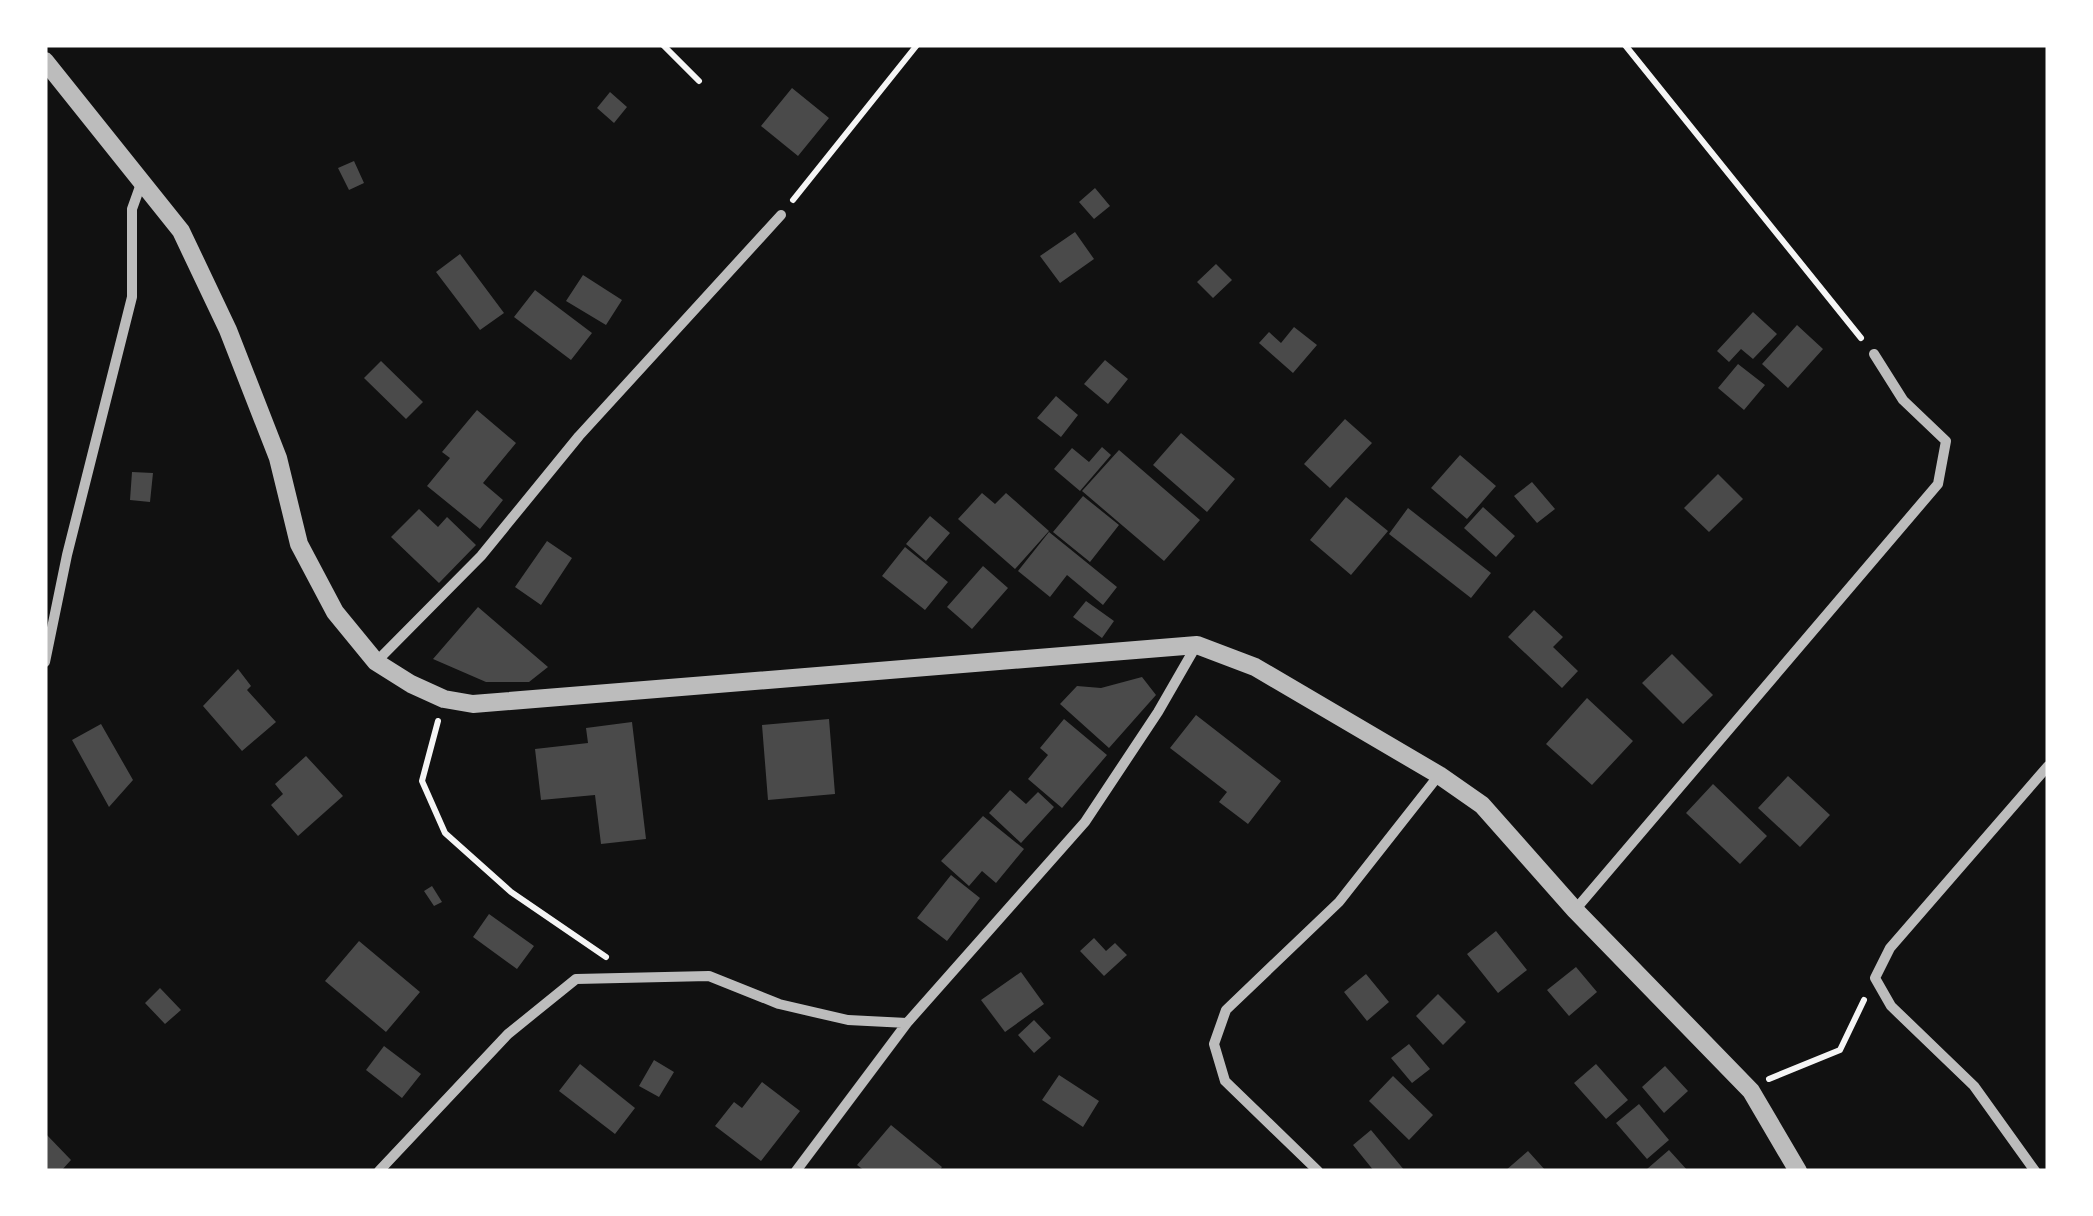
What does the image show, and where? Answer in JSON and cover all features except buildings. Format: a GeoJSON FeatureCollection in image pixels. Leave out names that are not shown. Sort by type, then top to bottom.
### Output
{"type":"FeatureCollection","features":[{"type":"Feature","properties":{"kind":"street"},"geometry":{"type":"LineString","coordinates":[[45,61],[181,231],[228,330],[278,458],[299,544],[335,612],[376,662],[410,684],[444,699],[473,704],[1197,645],[1256,667],[1482,804],[1575,910],[1751,1092],[1798,1171]]}},
{"type":"Feature","properties":{"kind":"street"},"geometry":{"type":"LineString","coordinates":[[45,662],[67,555],[132,298],[132,209],[142,180]]}},
{"type":"Feature","properties":{"kind":"street"},"geometry":{"type":"LineString","coordinates":[[376,662],[481,556],[578,436],[781,215]]}},
{"type":"Feature","properties":{"kind":"street"},"geometry":{"type":"LineString","coordinates":[[1575,910],[1938,484],[1946,441],[1903,400],[1874,354]]}},
{"type":"Feature","properties":{"kind":"street"},"geometry":{"type":"LineString","coordinates":[[796,1171],[908,1022],[1085,822],[1197,645]]}},
{"type":"Feature","properties":{"kind":"street"},"geometry":{"type":"LineString","coordinates":[[2035,1171],[1974,1086],[1891,1006],[1875,978],[1890,948],[2048,766]]}},
{"type":"Feature","properties":{"kind":"street"},"geometry":{"type":"LineString","coordinates":[[1318,1171],[1225,1081],[1214,1044],[1226,1010],[1339,902],[1439,776]]}},
{"type":"Feature","properties":{"kind":"street"},"geometry":{"type":"LineString","coordinates":[[379,1171],[508,1034],[576,979],[709,976],[778,1004],[848,1020],[908,1022]]}},
{"type":"Feature","properties":{"kind":"path"},"geometry":{"type":"LineString","coordinates":[[663,45],[699,80]]}},
{"type":"Feature","properties":{"kind":"path"},"geometry":{"type":"LineString","coordinates":[[781,215],[917,45]]}},
{"type":"Feature","properties":{"kind":"path"},"geometry":{"type":"LineString","coordinates":[[1625,45],[1874,354]]}},
{"type":"Feature","properties":{"kind":"path"},"geometry":{"type":"LineString","coordinates":[[444,699],[422,781],[445,832],[511,892],[631,976]]}},
{"type":"Feature","properties":{"kind":"path"},"geometry":{"type":"LineString","coordinates":[[1751,1092],[1775,1075],[1840,1050],[1875,978]]}}]}
